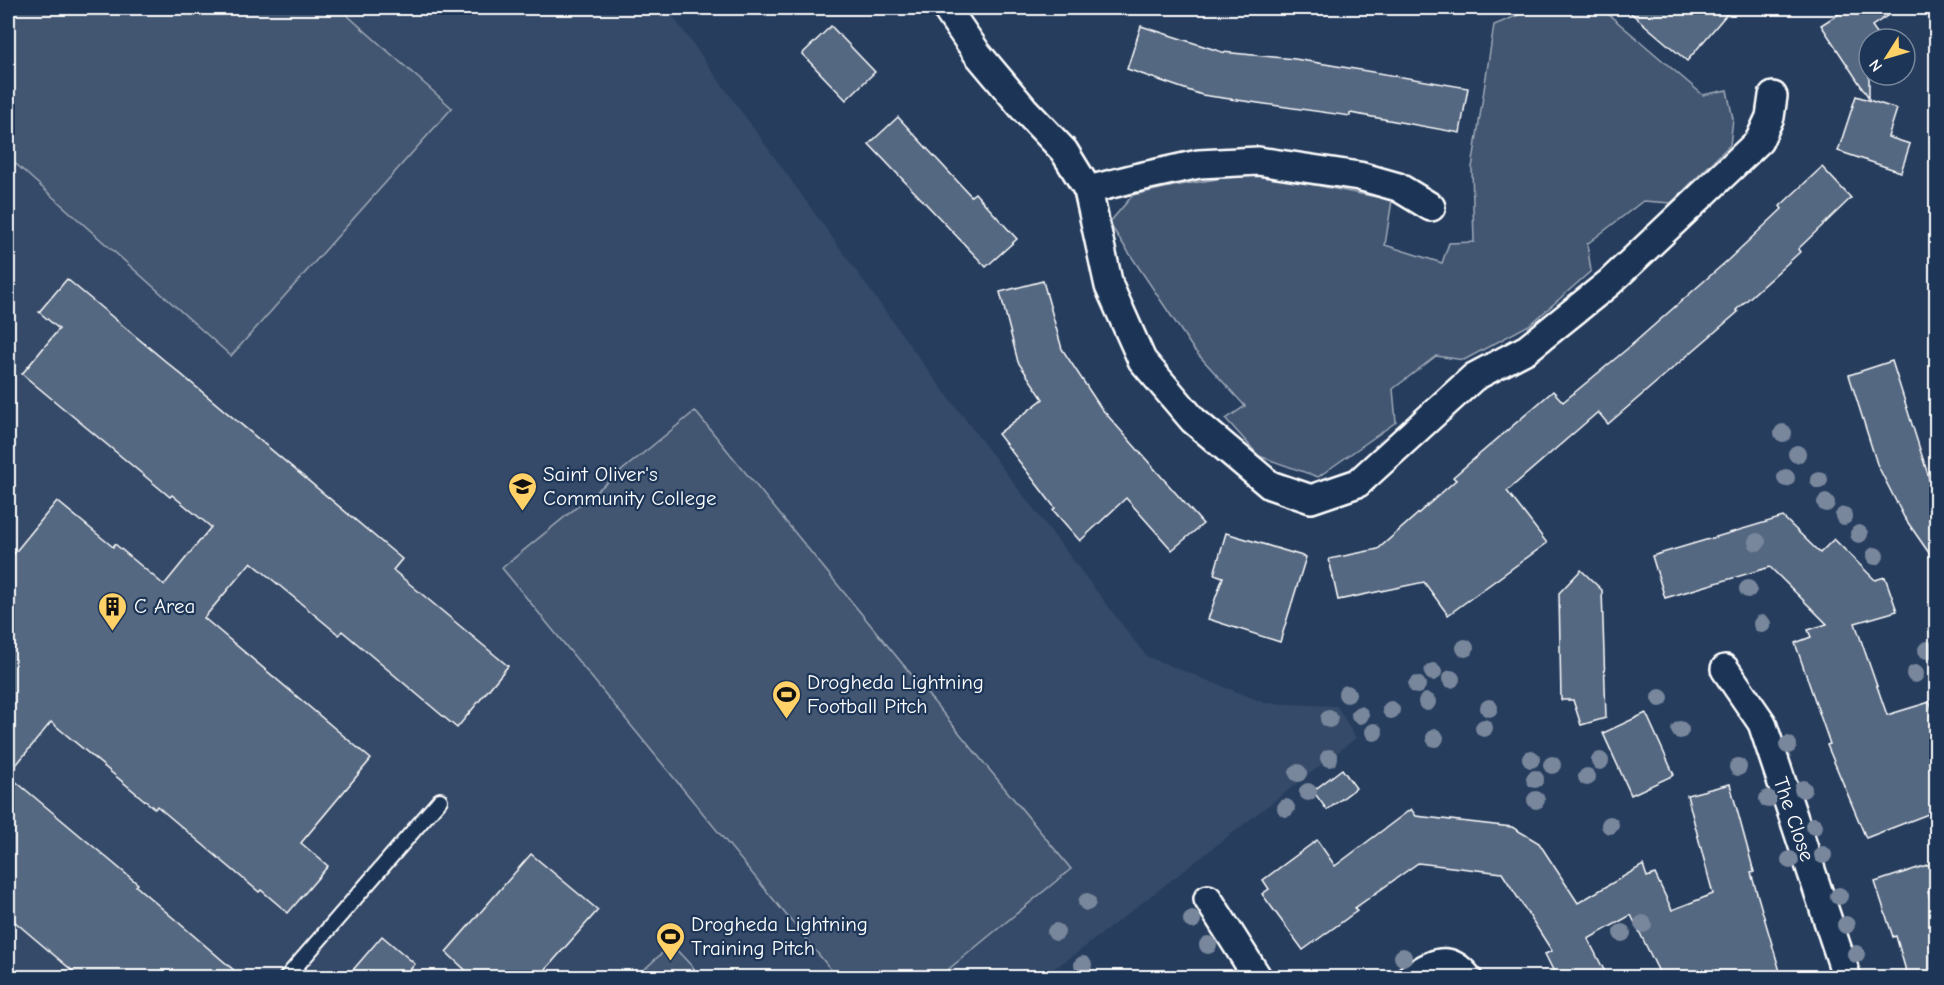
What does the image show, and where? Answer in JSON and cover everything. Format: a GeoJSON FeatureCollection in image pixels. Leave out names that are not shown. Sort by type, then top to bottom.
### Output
{"type":"FeatureCollection","features":[{"type":"Feature","properties":{"kind":"street"},"geometry":{"type":"LineString","coordinates":[[946,8],[983,61],[1064,151],[1088,190],[1109,286],[1142,360],[1193,420],[1270,485],[1311,499],[1358,483],[1474,377],[1527,349],[1609,283],[1759,141],[1770,117],[1773,96]]}},
{"type":"Feature","properties":{"kind":"street"},"geometry":{"type":"LineString","coordinates":[[1088,190],[1199,164],[1258,161],[1359,176],[1398,187],[1431,207]]}},
{"type":"Feature","properties":{"kind":"street","name":"The Close"},"geometry":{"type":"LineString","coordinates":[[1725,669],[1762,723],[1847,978]]}},
{"type":"Feature","properties":{"kind":"street"},"geometry":{"type":"LineString","coordinates":[[1208,899],[1258,978]]}},
{"type":"Feature","properties":{"kind":"street"},"geometry":{"type":"LineString","coordinates":[[1410,978],[1436,962],[1443,962],[1460,968],[1468,978]]}},
{"type":"Feature","properties":{"kind":"lane"},"geometry":{"type":"LineString","coordinates":[[286,978],[440,800]]}},
{"type":"Feature","properties":{"kind":"shaded area","name":"Saint Oliver's Community College"},"geometry":{"type":"Polygon","coordinates":[[[8,8],[667,8],[927,369],[1146,656],[1265,703],[1337,706],[1356,738],[1073,956],[1041,977],[8,977],[8,8]]]}},
{"type":"Feature","properties":{"kind":"shaded area"},"geometry":{"type":"Polygon","coordinates":[[[8,8],[339,8],[452,108],[231,356],[8,157],[8,8]]]}},
{"type":"Feature","properties":{"kind":"shaded area"},"geometry":{"type":"Polygon","coordinates":[[[1536,8],[1601,8],[1703,95],[1727,90],[1733,119],[1730,145],[1671,203],[1643,201],[1587,244],[1591,271],[1531,324],[1464,360],[1436,356],[1393,389],[1396,422],[1318,477],[1259,456],[1226,419],[1245,406],[1194,350],[1109,223],[1133,195],[1253,173],[1392,200],[1385,245],[1442,263],[1449,243],[1474,242],[1472,168],[1494,25],[1536,8]]]}},
{"type":"Feature","properties":{"kind":"shaded area","name":"Drogheda Lightning Football Pitch"},"geometry":{"type":"Polygon","coordinates":[[[695,411],[1071,869],[939,977],[837,977],[502,568],[695,411]]]}},
{"type":"Feature","properties":{"kind":"shaded area","name":"Drogheda Lightning Training Pitch"},"geometry":{"type":"Polygon","coordinates":[[[671,945],[702,977],[636,977],[671,945]]]}},
{"type":"Feature","properties":{"kind":"building"},"geometry":{"type":"Polygon","coordinates":[[[1625,8],[1732,8],[1687,61],[1625,8]]]}},
{"type":"Feature","properties":{"kind":"building"},"geometry":{"type":"Polygon","coordinates":[[[1848,8],[1899,8],[1873,27],[1857,27],[1857,80],[1821,25],[1848,8]]]}},
{"type":"Feature","properties":{"kind":"building"},"geometry":{"type":"Polygon","coordinates":[[[831,26],[875,72],[846,100],[802,54],[831,26]]]}},
{"type":"Feature","properties":{"kind":"building"},"geometry":{"type":"Polygon","coordinates":[[[1141,26],[1222,52],[1295,59],[1468,88],[1460,133],[1350,113],[1350,116],[1202,95],[1127,69],[1141,26]]]}},
{"type":"Feature","properties":{"kind":"building"},"geometry":{"type":"Polygon","coordinates":[[[1862,87],[1869,87],[1869,98],[1862,87]]]}},
{"type":"Feature","properties":{"kind":"building"},"geometry":{"type":"Polygon","coordinates":[[[1856,96],[1897,109],[1888,137],[1910,144],[1901,172],[1838,151],[1856,96]]]}},
{"type":"Feature","properties":{"kind":"building"},"geometry":{"type":"Polygon","coordinates":[[[898,117],[971,196],[975,193],[1017,239],[986,267],[869,144],[898,117]]]}},
{"type":"Feature","properties":{"kind":"building"},"geometry":{"type":"Polygon","coordinates":[[[1822,167],[1851,198],[1798,249],[1800,252],[1736,310],[1738,312],[1608,424],[1598,412],[1507,491],[1547,543],[1448,615],[1424,582],[1338,600],[1329,559],[1378,549],[1456,480],[1453,477],[1553,391],[1563,402],[1728,260],[1782,209],[1780,206],[1822,167]]]}},
{"type":"Feature","properties":{"kind":"building","name":"C Area"},"geometry":{"type":"Polygon","coordinates":[[[67,279],[402,559],[393,570],[508,666],[457,728],[342,631],[339,635],[251,562],[204,618],[371,759],[301,843],[328,866],[288,913],[261,890],[259,892],[157,806],[155,809],[51,722],[8,775],[8,561],[57,501],[113,547],[115,544],[164,585],[211,527],[172,495],[170,497],[22,374],[59,329],[39,312],[67,279]]]}},
{"type":"Feature","properties":{"kind":"building"},"geometry":{"type":"Polygon","coordinates":[[[1043,281],[1062,349],[1101,408],[1203,524],[1172,550],[1126,498],[1080,541],[1053,510],[1055,508],[998,434],[1043,399],[1018,362],[1000,292],[1043,281]]]}},
{"type":"Feature","properties":{"kind":"building"},"geometry":{"type":"Polygon","coordinates":[[[1892,361],[1936,500],[1936,563],[1904,517],[1877,464],[1849,375],[1892,361]]]}},
{"type":"Feature","properties":{"kind":"building"},"geometry":{"type":"Polygon","coordinates":[[[1783,517],[1820,553],[1834,539],[1875,580],[1885,577],[1897,611],[1855,623],[1887,715],[1930,702],[1936,719],[1936,811],[1866,838],[1827,745],[1830,744],[1795,643],[1811,637],[1808,630],[1827,624],[1770,567],[1665,598],[1652,556],[1783,517]]]}},
{"type":"Feature","properties":{"kind":"building"},"geometry":{"type":"Polygon","coordinates":[[[1226,533],[1306,557],[1280,642],[1208,619],[1223,577],[1214,574],[1226,533]]]}},
{"type":"Feature","properties":{"kind":"building"},"geometry":{"type":"Polygon","coordinates":[[[1581,570],[1602,590],[1606,718],[1581,725],[1573,700],[1561,700],[1559,593],[1581,570]]]}},
{"type":"Feature","properties":{"kind":"building"},"geometry":{"type":"Polygon","coordinates":[[[1646,713],[1674,775],[1631,795],[1603,733],[1646,713]]]}},
{"type":"Feature","properties":{"kind":"building"},"geometry":{"type":"Polygon","coordinates":[[[1342,769],[1356,788],[1327,810],[1313,791],[1342,769]]]}},
{"type":"Feature","properties":{"kind":"building"},"geometry":{"type":"Polygon","coordinates":[[[8,775],[138,884],[136,886],[243,978],[81,978],[8,916],[8,775]]]}},
{"type":"Feature","properties":{"kind":"building"},"geometry":{"type":"Polygon","coordinates":[[[1730,784],[1754,872],[1751,873],[1782,978],[1662,978],[1631,915],[1588,939],[1608,978],[1557,978],[1545,954],[1552,951],[1502,873],[1418,863],[1355,908],[1357,911],[1303,950],[1262,894],[1269,889],[1263,880],[1317,840],[1335,866],[1411,809],[1416,816],[1512,827],[1539,843],[1578,903],[1643,865],[1647,877],[1655,874],[1672,910],[1713,894],[1687,795],[1730,784]]]}},
{"type":"Feature","properties":{"kind":"building"},"geometry":{"type":"Polygon","coordinates":[[[531,854],[598,910],[538,978],[474,978],[446,952],[531,854]]]}},
{"type":"Feature","properties":{"kind":"building"},"geometry":{"type":"Polygon","coordinates":[[[1936,862],[1936,889],[1928,892],[1936,918],[1936,978],[1908,978],[1896,936],[1893,937],[1875,882],[1936,862]]]}},
{"type":"Feature","properties":{"kind":"building"},"geometry":{"type":"Polygon","coordinates":[[[382,936],[415,964],[403,978],[346,978],[382,936]]]}},
{"type":"Feature","properties":{"kind":"place","name":"Saint Oliver's Community College"},"geometry":{"type":"Point","coordinates":[522,512]}},
{"type":"Feature","properties":{"kind":"place","name":"C Area"},"geometry":{"type":"Point","coordinates":[113,632]}},
{"type":"Feature","properties":{"kind":"place","name":"Drogheda Lightning Football Pitch"},"geometry":{"type":"Point","coordinates":[786,720]}},
{"type":"Feature","properties":{"kind":"place","name":"Drogheda Lightning Training Pitch"},"geometry":{"type":"Point","coordinates":[670,962]}}]}
